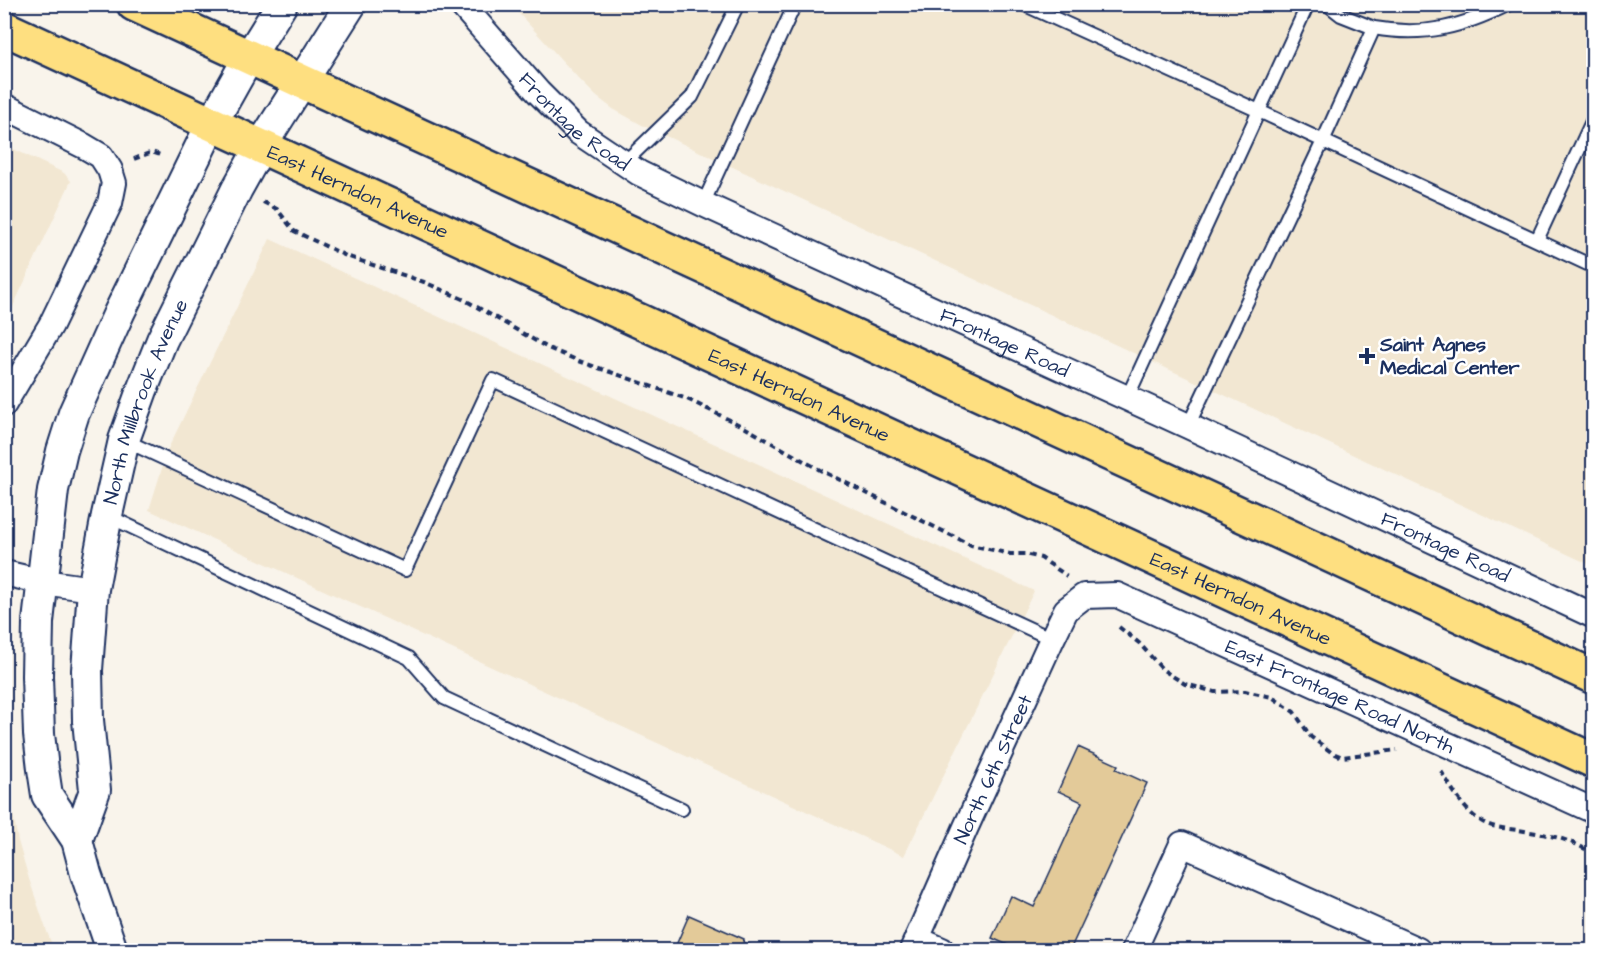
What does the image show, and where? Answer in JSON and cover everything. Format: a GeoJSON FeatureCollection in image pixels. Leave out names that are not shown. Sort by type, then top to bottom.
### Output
{"type":"FeatureCollection","features":[{"type":"Feature","properties":{"kind":"main road"},"geometry":{"type":"LineString","coordinates":[[134,4],[1593,677]]}},
{"type":"Feature","properties":{"kind":"main road","name":"East Herndon Avenue"},"geometry":{"type":"LineString","coordinates":[[4,28],[1593,761]]}},
{"type":"Feature","properties":{"kind":"street"},"geometry":{"type":"LineString","coordinates":[[112,951],[77,840],[47,795],[42,760],[37,676],[38,622],[53,490],[74,413],[119,313],[212,123],[282,4]]}},
{"type":"Feature","properties":{"kind":"street","name":"North Millbrook Avenue"},"geometry":{"type":"LineString","coordinates":[[77,840],[95,790],[88,720],[87,670],[93,589],[124,440],[162,340],[237,189],[261,146],[351,4]]}},
{"type":"Feature","properties":{"kind":"street","name":"Frontage Road"},"geometry":{"type":"LineString","coordinates":[[460,4],[538,92],[578,132],[639,173],[1593,616]]}},
{"type":"Feature","properties":{"kind":"street"},"geometry":{"type":"LineString","coordinates":[[4,106],[101,156],[110,170],[114,183],[110,203],[51,325],[4,404]]}},
{"type":"Feature","properties":{"kind":"street"},"geometry":{"type":"LineString","coordinates":[[4,573],[43,582],[93,589]]}},
{"type":"Feature","properties":{"kind":"street","name":"East Frontage Road North"},"geometry":{"type":"LineString","coordinates":[[1084,596],[1117,595],[1593,811]]}},
{"type":"Feature","properties":{"kind":"street","name":"North 6th Street"},"geometry":{"type":"LineString","coordinates":[[915,945],[966,827],[1066,610],[1084,596]]}},
{"type":"Feature","properties":{"kind":"street"},"geometry":{"type":"LineString","coordinates":[[1134,951],[1182,844],[1418,951]]}},
{"type":"Feature","properties":{"kind":"street"},"geometry":{"type":"LineString","coordinates":[[915,945],[942,951]]}},
{"type":"Feature","properties":{"kind":"lane"},"geometry":{"type":"LineString","coordinates":[[624,163],[692,97],[738,4]]}},
{"type":"Feature","properties":{"kind":"lane"},"geometry":{"type":"LineString","coordinates":[[703,204],[795,4]]}},
{"type":"Feature","properties":{"kind":"lane"},"geometry":{"type":"LineString","coordinates":[[1023,4],[1593,267]]}},
{"type":"Feature","properties":{"kind":"lane"},"geometry":{"type":"LineString","coordinates":[[1126,398],[1308,4]]}},
{"type":"Feature","properties":{"kind":"lane"},"geometry":{"type":"LineString","coordinates":[[1327,4],[1341,15],[1374,28],[1395,31],[1441,29],[1488,15],[1509,4]]}},
{"type":"Feature","properties":{"kind":"lane"},"geometry":{"type":"LineString","coordinates":[[1188,426],[1374,28]]}},
{"type":"Feature","properties":{"kind":"lane"},"geometry":{"type":"LineString","coordinates":[[1537,240],[1593,117]]}},
{"type":"Feature","properties":{"kind":"lane"},"geometry":{"type":"LineString","coordinates":[[124,440],[405,570],[493,380],[1052,639]]}},
{"type":"Feature","properties":{"kind":"lane"},"geometry":{"type":"LineString","coordinates":[[107,515],[409,658],[444,698],[682,809]]}},
{"type":"Feature","properties":{"kind":"path"},"geometry":{"type":"LineString","coordinates":[[277,209],[294,231],[335,251],[424,282],[465,300],[548,348],[687,399],[744,427],[820,470],[971,545],[1010,555],[1025,554],[1041,558],[1066,573],[1084,596],[1106,618],[1139,643],[1163,670],[1185,684],[1215,692],[1245,691],[1272,697],[1294,712],[1311,737],[1342,757],[1400,750]]}},
{"type":"Feature","properties":{"kind":"path"},"geometry":{"type":"LineString","coordinates":[[1437,766],[1456,796],[1479,820],[1496,828],[1542,834],[1569,842],[1586,849],[1593,855]]}},
{"type":"Feature","properties":{"kind":"shaded area","name":"Saint Agnes Medical Center"},"geometry":{"type":"Polygon","coordinates":[[[511,5],[1593,5],[1593,566],[642,125],[613,109],[596,96],[511,5]]]}},
{"type":"Feature","properties":{"kind":"shaded area"},"geometry":{"type":"Polygon","coordinates":[[[5,145],[64,173],[71,181],[5,324],[5,145]]]}},
{"type":"Feature","properties":{"kind":"shaded area"},"geometry":{"type":"Polygon","coordinates":[[[270,239],[1034,591],[904,856],[149,510],[168,449],[270,239]]]}},
{"type":"Feature","properties":{"kind":"shaded area"},"geometry":{"type":"Polygon","coordinates":[[[5,769],[18,841],[54,950],[5,950],[5,769]]]}},
{"type":"Feature","properties":{"kind":"building"},"geometry":{"type":"Polygon","coordinates":[[[1078,747],[1118,765],[1116,769],[1147,783],[1070,950],[1019,950],[992,938],[1011,896],[1034,907],[1082,802],[1058,791],[1078,747]]]}},
{"type":"Feature","properties":{"kind":"building"},"geometry":{"type":"Polygon","coordinates":[[[689,915],[744,939],[743,942],[762,950],[674,950],[689,915]]]}},
{"type":"Feature","properties":{"kind":"place","name":"Saint Agnes Medical Center"},"geometry":{"type":"Point","coordinates":[1367,356]}}]}
